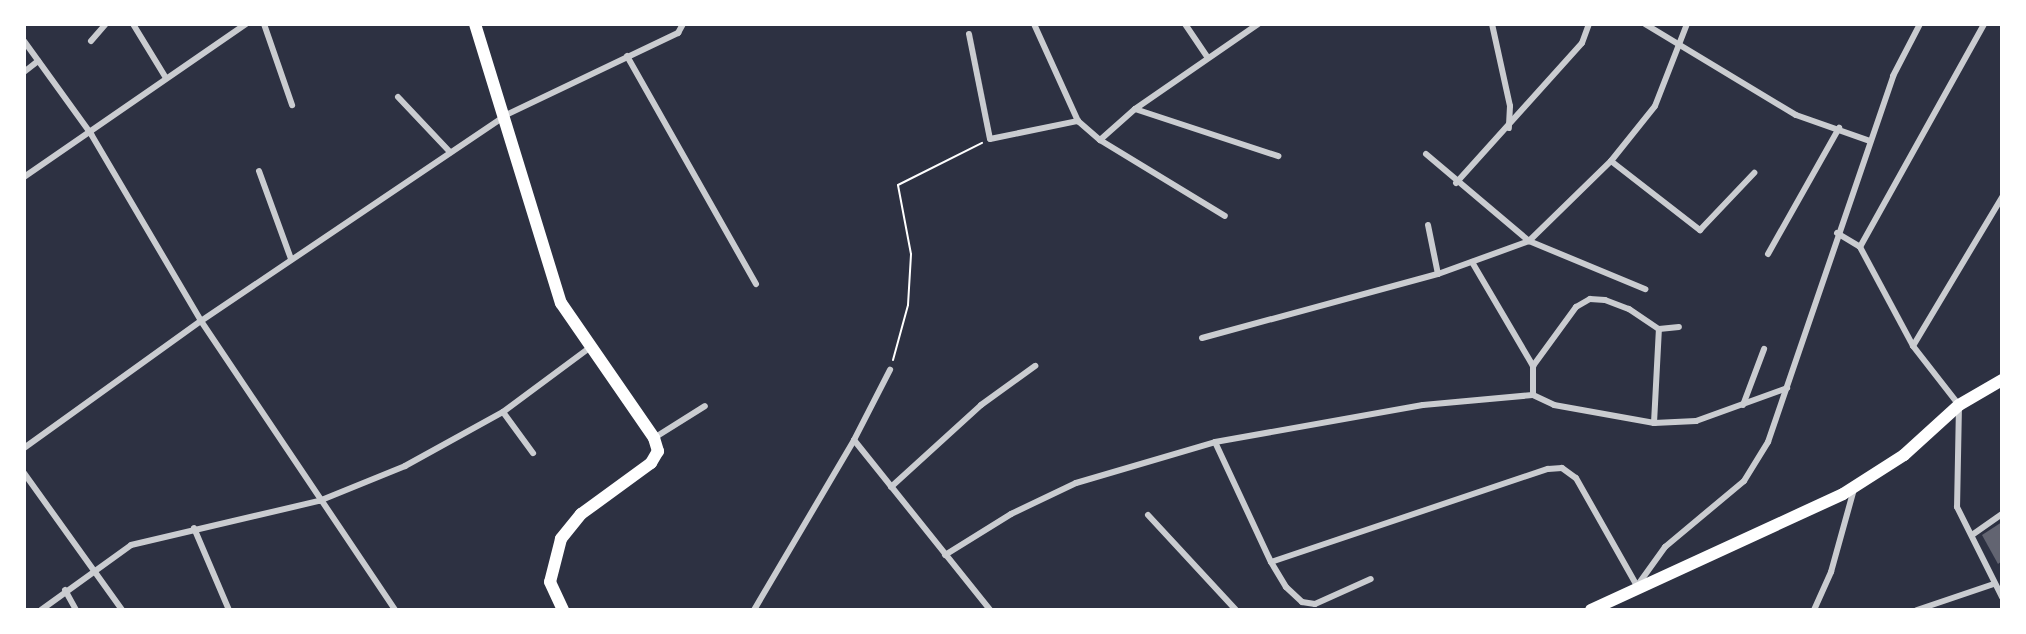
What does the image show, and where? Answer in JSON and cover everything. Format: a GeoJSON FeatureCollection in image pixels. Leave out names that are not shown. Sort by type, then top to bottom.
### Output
{"type":"FeatureCollection","features":[{"type":"Feature","properties":{"kind":"main road"},"geometry":{"type":"LineString","coordinates":[[475,24],[506,115],[561,303],[654,438],[658,451],[651,463],[581,514],[561,539],[550,582],[563,610]]}},
{"type":"Feature","properties":{"kind":"main road"},"geometry":{"type":"LineString","coordinates":[[1591,610],[1637,586],[1700,560],[1855,485],[1904,455],[1959,405],[2002,380]]}},
{"type":"Feature","properties":{"kind":"street"},"geometry":{"type":"LineString","coordinates":[[91,41],[106,24]]}},
{"type":"Feature","properties":{"kind":"street"},"geometry":{"type":"LineString","coordinates":[[133,24],[166,78]]}},
{"type":"Feature","properties":{"kind":"street"},"geometry":{"type":"LineString","coordinates":[[24,177],[91,134],[166,78],[246,24]]}},
{"type":"Feature","properties":{"kind":"street"},"geometry":{"type":"LineString","coordinates":[[264,24],[292,105]]}},
{"type":"Feature","properties":{"kind":"street"},"geometry":{"type":"LineString","coordinates":[[24,448],[201,321],[506,115],[678,33],[683,24]]}},
{"type":"Feature","properties":{"kind":"street"},"geometry":{"type":"LineString","coordinates":[[1034,24],[1078,121],[1100,140],[1225,216]]}},
{"type":"Feature","properties":{"kind":"street"},"geometry":{"type":"LineString","coordinates":[[1185,24],[1208,58]]}},
{"type":"Feature","properties":{"kind":"street"},"geometry":{"type":"LineString","coordinates":[[1100,140],[1135,109],[1258,24]]}},
{"type":"Feature","properties":{"kind":"street"},"geometry":{"type":"LineString","coordinates":[[1492,24],[1510,106],[1509,129]]}},
{"type":"Feature","properties":{"kind":"street"},"geometry":{"type":"LineString","coordinates":[[1456,183],[1509,129],[1582,44],[1589,24]]}},
{"type":"Feature","properties":{"kind":"street"},"geometry":{"type":"LineString","coordinates":[[1645,24],[1681,43],[1796,115],[1839,128],[1870,141]]}},
{"type":"Feature","properties":{"kind":"street"},"geometry":{"type":"LineString","coordinates":[[1202,338],[1438,274],[1528,241],[1611,161],[1655,106],[1687,24]]}},
{"type":"Feature","properties":{"kind":"street"},"geometry":{"type":"LineString","coordinates":[[1860,247],[1984,24]]}},
{"type":"Feature","properties":{"kind":"street"},"geometry":{"type":"LineString","coordinates":[[1271,562],[1548,469],[1563,468],[1576,478],[1637,586],[1665,547],[1744,481],[1768,442],[1837,233],[1893,76],[1918,25]]}},
{"type":"Feature","properties":{"kind":"street"},"geometry":{"type":"LineString","coordinates":[[969,34],[990,139],[1078,121]]}},
{"type":"Feature","properties":{"kind":"street"},"geometry":{"type":"LineString","coordinates":[[24,41],[91,134],[201,321],[319,501],[395,610]]}},
{"type":"Feature","properties":{"kind":"street"},"geometry":{"type":"LineString","coordinates":[[627,56],[756,284]]}},
{"type":"Feature","properties":{"kind":"street"},"geometry":{"type":"LineString","coordinates":[[24,72],[38,61]]}},
{"type":"Feature","properties":{"kind":"street"},"geometry":{"type":"LineString","coordinates":[[398,97],[450,152]]}},
{"type":"Feature","properties":{"kind":"street"},"geometry":{"type":"LineString","coordinates":[[1135,109],[1278,156]]}},
{"type":"Feature","properties":{"kind":"street"},"geometry":{"type":"LineString","coordinates":[[1768,254],[1839,128]]}},
{"type":"Feature","properties":{"kind":"street"},"geometry":{"type":"LineString","coordinates":[[1426,154],[1456,183],[1528,241],[1645,289]]}},
{"type":"Feature","properties":{"kind":"street"},"geometry":{"type":"LineString","coordinates":[[1611,161],[1700,230],[1754,173]]}},
{"type":"Feature","properties":{"kind":"street"},"geometry":{"type":"LineString","coordinates":[[259,171],[291,259]]}},
{"type":"Feature","properties":{"kind":"street"},"geometry":{"type":"LineString","coordinates":[[1913,346],[2002,197]]}},
{"type":"Feature","properties":{"kind":"street"},"geometry":{"type":"LineString","coordinates":[[1428,225],[1438,274]]}},
{"type":"Feature","properties":{"kind":"street"},"geometry":{"type":"LineString","coordinates":[[1837,233],[1860,247],[1913,346],[1959,405],[1958,507],[2002,597]]}},
{"type":"Feature","properties":{"kind":"street"},"geometry":{"type":"LineString","coordinates":[[1472,262],[1533,366],[1533,395]]}},
{"type":"Feature","properties":{"kind":"street"},"geometry":{"type":"LineString","coordinates":[[1533,366],[1576,307],[1590,299],[1605,300],[1629,309],[1659,329],[1679,327]]}},
{"type":"Feature","properties":{"kind":"street"},"geometry":{"type":"LineString","coordinates":[[1654,423],[1659,329]]}},
{"type":"Feature","properties":{"kind":"street"},"geometry":{"type":"LineString","coordinates":[[41,610],[95,567],[131,544],[319,501],[405,466],[503,412],[592,346]]}},
{"type":"Feature","properties":{"kind":"street"},"geometry":{"type":"LineString","coordinates":[[1743,405],[1764,349]]}},
{"type":"Feature","properties":{"kind":"street"},"geometry":{"type":"LineString","coordinates":[[891,487],[981,405],[1035,366]]}},
{"type":"Feature","properties":{"kind":"street"},"geometry":{"type":"LineString","coordinates":[[754,610],[854,440],[890,370]]}},
{"type":"Feature","properties":{"kind":"street"},"geometry":{"type":"LineString","coordinates":[[945,555],[1011,514],[1076,483],[1215,442],[1423,405],[1533,395],[1554,405],[1654,423],[1696,421],[1787,388]]}},
{"type":"Feature","properties":{"kind":"street"},"geometry":{"type":"LineString","coordinates":[[654,438],[705,406]]}},
{"type":"Feature","properties":{"kind":"street"},"geometry":{"type":"LineString","coordinates":[[503,412],[533,453]]}},
{"type":"Feature","properties":{"kind":"street"},"geometry":{"type":"LineString","coordinates":[[854,440],[990,610]]}},
{"type":"Feature","properties":{"kind":"street"},"geometry":{"type":"LineString","coordinates":[[1215,442],[1271,562],[1286,587],[1302,602],[1317,607],[1371,579]]}},
{"type":"Feature","properties":{"kind":"street"},"geometry":{"type":"LineString","coordinates":[[24,473],[95,567],[122,610]]}},
{"type":"Feature","properties":{"kind":"street"},"geometry":{"type":"LineString","coordinates":[[1814,610],[1831,572],[1855,485]]}},
{"type":"Feature","properties":{"kind":"street"},"geometry":{"type":"LineString","coordinates":[[1972,535],[2002,514]]}},
{"type":"Feature","properties":{"kind":"street"},"geometry":{"type":"LineString","coordinates":[[1148,515],[1236,610]]}},
{"type":"Feature","properties":{"kind":"street"},"geometry":{"type":"LineString","coordinates":[[194,528],[229,610]]}},
{"type":"Feature","properties":{"kind":"street"},"geometry":{"type":"LineString","coordinates":[[1917,610],[1994,584]]}},
{"type":"Feature","properties":{"kind":"street"},"geometry":{"type":"LineString","coordinates":[[64,590],[76,610]]}},
{"type":"Feature","properties":{"kind":"path"},"geometry":{"type":"LineString","coordinates":[[890,370],[908,305],[911,254],[898,185],[990,139]]}},
{"type":"Feature","properties":{"kind":"building"},"geometry":{"type":"Polygon","coordinates":[[[2002,522],[2002,561],[1998,564],[1982,535],[2002,522]]]}}]}
